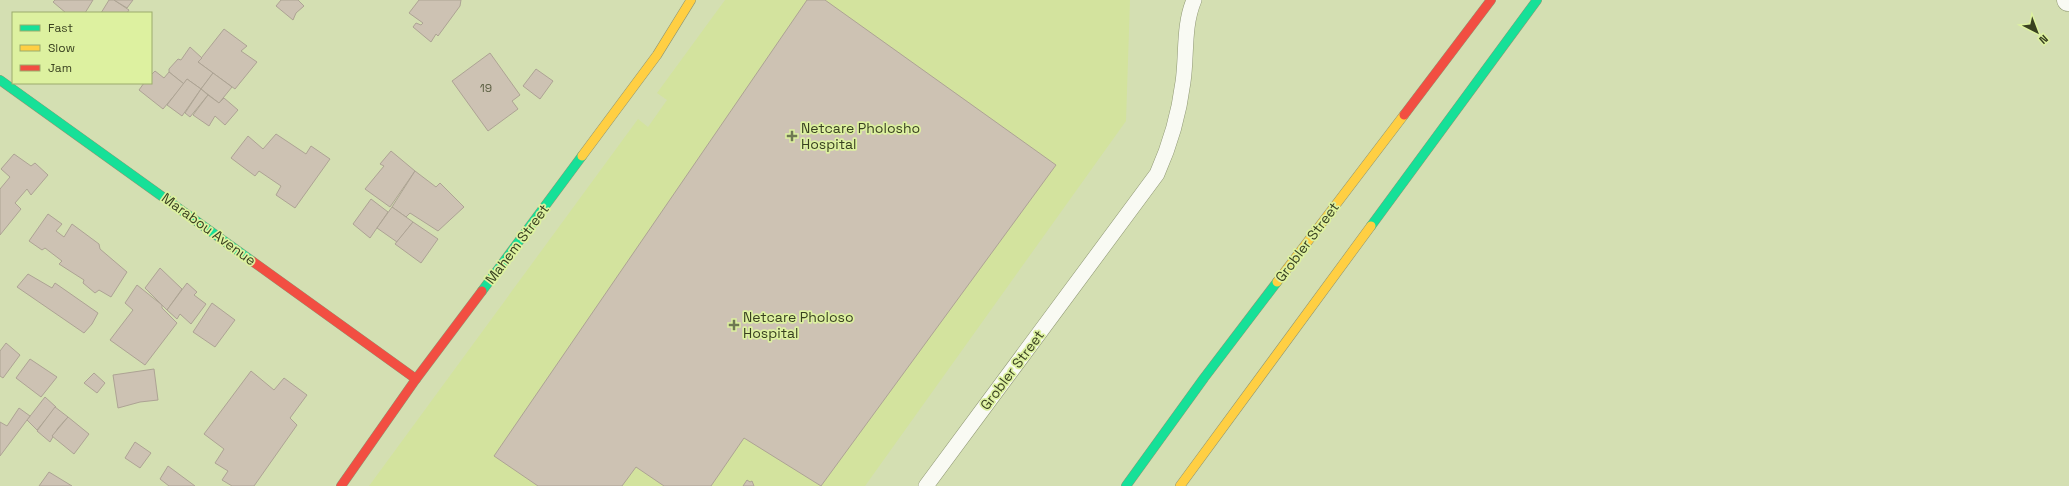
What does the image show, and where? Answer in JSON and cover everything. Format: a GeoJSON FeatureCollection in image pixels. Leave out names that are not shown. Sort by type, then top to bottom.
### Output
{"type":"FeatureCollection","features":[{"type":"Feature","properties":{"kind":"main road","name":"Mahem Street"},"geometry":{"type":"LineString","coordinates":[[341,486],[416,380],[658,54],[691,0]]}},
{"type":"Feature","properties":{"kind":"main road","name":"Grobler Street"},"geometry":{"type":"LineString","coordinates":[[1126,486],[1204,378],[1490,0]]}},
{"type":"Feature","properties":{"kind":"main road"},"geometry":{"type":"LineString","coordinates":[[1180,486],[1537,0]]}},
{"type":"Feature","properties":{"kind":"main road","name":"Marabou Avenue"},"geometry":{"type":"LineString","coordinates":[[0,80],[416,380]]}},
{"type":"Feature","properties":{"kind":"lane","name":"Grobler Street"},"geometry":{"type":"LineString","coordinates":[[926,486],[1157,174],[1166,154],[1177,116],[1183,82],[1187,14],[1183,0]]}},
{"type":"Feature","properties":{"kind":"lane","name":"Grobler Street"},"geometry":{"type":"LineString","coordinates":[[1187,14],[1194,0]]}},
{"type":"Feature","properties":{"kind":"shaded area","name":"Netcare Pholoso Hospital"},"geometry":{"type":"Polygon","coordinates":[[[725,0],[1130,0],[1126,121],[865,486],[369,486],[638,119],[648,127],[667,100],[657,93],[725,0]]]}},
{"type":"Feature","properties":{"kind":"building"},"geometry":{"type":"Polygon","coordinates":[[[55,0],[93,0],[86,12],[65,12],[53,2],[55,0]]]}},
{"type":"Feature","properties":{"kind":"building"},"geometry":{"type":"Polygon","coordinates":[[[109,0],[114,0],[129,10],[128,12],[102,12],[109,0]]]}},
{"type":"Feature","properties":{"kind":"building"},"geometry":{"type":"Polygon","coordinates":[[[114,0],[133,0],[127,8],[114,0]]]}},
{"type":"Feature","properties":{"kind":"building"},"geometry":{"type":"Polygon","coordinates":[[[281,0],[298,0],[304,6],[296,13],[293,20],[276,6],[281,0]]]}},
{"type":"Feature","properties":{"kind":"building"},"geometry":{"type":"Polygon","coordinates":[[[419,0],[461,0],[460,6],[438,36],[436,34],[431,42],[413,27],[416,23],[421,25],[423,23],[409,13],[419,0]]]}},
{"type":"Feature","properties":{"kind":"building","name":"Netcare Pholoso Hospital"},"geometry":{"type":"Polygon","coordinates":[[[807,0],[825,0],[1056,165],[821,486],[744,438],[711,486],[664,486],[636,467],[622,486],[538,486],[494,456],[807,0]]]}},
{"type":"Feature","properties":{"kind":"building"},"geometry":{"type":"Polygon","coordinates":[[[224,29],[247,46],[241,51],[257,62],[235,89],[198,62],[224,29]]]}},
{"type":"Feature","properties":{"kind":"building"},"geometry":{"type":"Polygon","coordinates":[[[190,47],[202,58],[198,62],[213,73],[201,89],[187,79],[184,84],[169,72],[169,69],[178,59],[181,60],[190,47]]]}},
{"type":"Feature","properties":{"kind":"building"},"geometry":{"type":"Polygon","coordinates":[[[490,53],[520,95],[512,101],[518,109],[488,131],[452,81],[490,53]]]}},
{"type":"Feature","properties":{"kind":"building"},"geometry":{"type":"Polygon","coordinates":[[[536,69],[553,81],[540,99],[523,86],[536,69]]]}},
{"type":"Feature","properties":{"kind":"building"},"geometry":{"type":"Polygon","coordinates":[[[155,71],[164,78],[169,72],[184,84],[163,109],[139,90],[143,84],[152,84],[152,74],[155,71]]]}},
{"type":"Feature","properties":{"kind":"building"},"geometry":{"type":"Polygon","coordinates":[[[213,73],[232,87],[219,103],[201,89],[213,73]]]}},
{"type":"Feature","properties":{"kind":"building"},"geometry":{"type":"Polygon","coordinates":[[[187,79],[201,89],[182,116],[167,105],[187,79]]]}},
{"type":"Feature","properties":{"kind":"building"},"geometry":{"type":"Polygon","coordinates":[[[201,89],[208,95],[190,117],[185,113],[201,89]]]}},
{"type":"Feature","properties":{"kind":"building"},"geometry":{"type":"Polygon","coordinates":[[[208,95],[219,103],[224,98],[238,110],[225,125],[215,116],[209,126],[193,115],[208,95]]]}},
{"type":"Feature","properties":{"kind":"building"},"geometry":{"type":"Polygon","coordinates":[[[276,134],[306,154],[311,146],[330,159],[295,208],[276,195],[281,186],[259,171],[255,176],[231,158],[248,136],[263,149],[276,134]]]}},
{"type":"Feature","properties":{"kind":"building"},"geometry":{"type":"Polygon","coordinates":[[[391,151],[415,171],[390,207],[365,189],[384,166],[380,164],[391,151]]]}},
{"type":"Feature","properties":{"kind":"building"},"geometry":{"type":"Polygon","coordinates":[[[14,154],[31,166],[35,163],[48,175],[31,195],[27,189],[15,203],[21,209],[0,235],[0,189],[10,177],[1,169],[14,154]]]}},
{"type":"Feature","properties":{"kind":"building"},"geometry":{"type":"Polygon","coordinates":[[[415,171],[436,187],[440,183],[464,207],[438,231],[410,213],[406,217],[392,207],[415,171]]]}},
{"type":"Feature","properties":{"kind":"building"},"geometry":{"type":"Polygon","coordinates":[[[371,199],[388,212],[370,238],[353,224],[371,199]]]}},
{"type":"Feature","properties":{"kind":"building"},"geometry":{"type":"Polygon","coordinates":[[[392,207],[413,222],[397,242],[377,228],[392,207]]]}},
{"type":"Feature","properties":{"kind":"building"},"geometry":{"type":"Polygon","coordinates":[[[48,214],[62,224],[56,231],[64,237],[72,224],[99,244],[100,249],[127,272],[111,297],[99,290],[95,293],[83,283],[84,280],[59,264],[62,261],[45,248],[42,250],[29,241],[48,214]]]}},
{"type":"Feature","properties":{"kind":"building"},"geometry":{"type":"Polygon","coordinates":[[[413,222],[438,239],[421,263],[395,244],[413,222]]]}},
{"type":"Feature","properties":{"kind":"building"},"geometry":{"type":"Polygon","coordinates":[[[160,268],[182,289],[167,310],[145,288],[160,268]]]}},
{"type":"Feature","properties":{"kind":"building"},"geometry":{"type":"Polygon","coordinates":[[[28,274],[52,288],[55,283],[98,313],[92,324],[84,333],[17,287],[28,274]]]}},
{"type":"Feature","properties":{"kind":"building"},"geometry":{"type":"Polygon","coordinates":[[[187,283],[197,292],[194,295],[206,304],[191,324],[180,314],[177,319],[167,310],[187,283]]]}},
{"type":"Feature","properties":{"kind":"building"},"geometry":{"type":"Polygon","coordinates":[[[137,285],[162,305],[162,308],[177,323],[145,365],[110,340],[133,310],[125,303],[137,285]]]}},
{"type":"Feature","properties":{"kind":"building"},"geometry":{"type":"Polygon","coordinates":[[[212,303],[235,320],[215,347],[193,332],[212,303]]]}},
{"type":"Feature","properties":{"kind":"building"},"geometry":{"type":"Polygon","coordinates":[[[6,343],[20,355],[3,378],[0,376],[0,351],[6,343]]]}},
{"type":"Feature","properties":{"kind":"building"},"geometry":{"type":"Polygon","coordinates":[[[30,359],[57,377],[41,397],[16,378],[30,359]]]}},
{"type":"Feature","properties":{"kind":"building"},"geometry":{"type":"Polygon","coordinates":[[[154,369],[158,400],[140,402],[118,408],[113,375],[154,369]]]}},
{"type":"Feature","properties":{"kind":"building"},"geometry":{"type":"Polygon","coordinates":[[[251,371],[274,390],[284,378],[307,395],[290,418],[297,425],[254,486],[232,486],[222,480],[228,471],[215,463],[224,449],[204,434],[251,371]]]}},
{"type":"Feature","properties":{"kind":"building"},"geometry":{"type":"Polygon","coordinates":[[[94,373],[105,383],[97,393],[84,383],[94,373]]]}},
{"type":"Feature","properties":{"kind":"building"},"geometry":{"type":"Polygon","coordinates":[[[45,397],[56,407],[37,430],[27,420],[45,397]]]}},
{"type":"Feature","properties":{"kind":"building"},"geometry":{"type":"Polygon","coordinates":[[[55,407],[68,417],[58,428],[50,442],[37,431],[55,407]]]}},
{"type":"Feature","properties":{"kind":"building"},"geometry":{"type":"Polygon","coordinates":[[[19,408],[30,416],[0,456],[0,422],[7,426],[19,408]]]}},
{"type":"Feature","properties":{"kind":"building"},"geometry":{"type":"Polygon","coordinates":[[[68,417],[89,434],[74,454],[52,436],[68,417]]]}},
{"type":"Feature","properties":{"kind":"building"},"geometry":{"type":"Polygon","coordinates":[[[135,442],[151,453],[140,468],[125,458],[135,442]]]}},
{"type":"Feature","properties":{"kind":"building"},"geometry":{"type":"Polygon","coordinates":[[[168,466],[195,486],[169,486],[160,479],[168,466]]]}},
{"type":"Feature","properties":{"kind":"building"},"geometry":{"type":"Polygon","coordinates":[[[49,472],[72,486],[39,486],[49,472]]]}},
{"type":"Feature","properties":{"kind":"building"},"geometry":{"type":"Polygon","coordinates":[[[747,480],[750,482],[752,481],[754,486],[743,486],[747,480]]]}},
{"type":"Feature","properties":{"kind":"traffic: fast"},"geometry":{"type":"LineString","coordinates":[[1371,226],[1537,0]]}},
{"type":"Feature","properties":{"kind":"traffic: fast"},"geometry":{"type":"LineString","coordinates":[[0,80],[252,261]]}},
{"type":"Feature","properties":{"kind":"traffic: fast"},"geometry":{"type":"LineString","coordinates":[[482,291],[582,156]]}},
{"type":"Feature","properties":{"kind":"traffic: fast"},"geometry":{"type":"LineString","coordinates":[[1126,486],[1204,378],[1277,282]]}},
{"type":"Feature","properties":{"kind":"traffic: slow"},"geometry":{"type":"LineString","coordinates":[[582,156],[657,55],[691,0]]}},
{"type":"Feature","properties":{"kind":"traffic: slow"},"geometry":{"type":"LineString","coordinates":[[1277,282],[1404,115]]}},
{"type":"Feature","properties":{"kind":"traffic: slow"},"geometry":{"type":"LineString","coordinates":[[1180,486],[1371,226]]}},
{"type":"Feature","properties":{"kind":"traffic: jam"},"geometry":{"type":"LineString","coordinates":[[1404,115],[1491,0]]}},
{"type":"Feature","properties":{"kind":"traffic: jam"},"geometry":{"type":"LineString","coordinates":[[252,261],[416,379]]}},
{"type":"Feature","properties":{"kind":"traffic: jam"},"geometry":{"type":"LineString","coordinates":[[341,486],[416,379],[482,291]]}},
{"type":"Feature","properties":{"kind":"place","name":"Netcare Pholosho Hospital"},"geometry":{"type":"Point","coordinates":[792,136]}},
{"type":"Feature","properties":{"kind":"place","name":"Netcare Pholoso Hospital"},"geometry":{"type":"Point","coordinates":[734,325]}}]}
